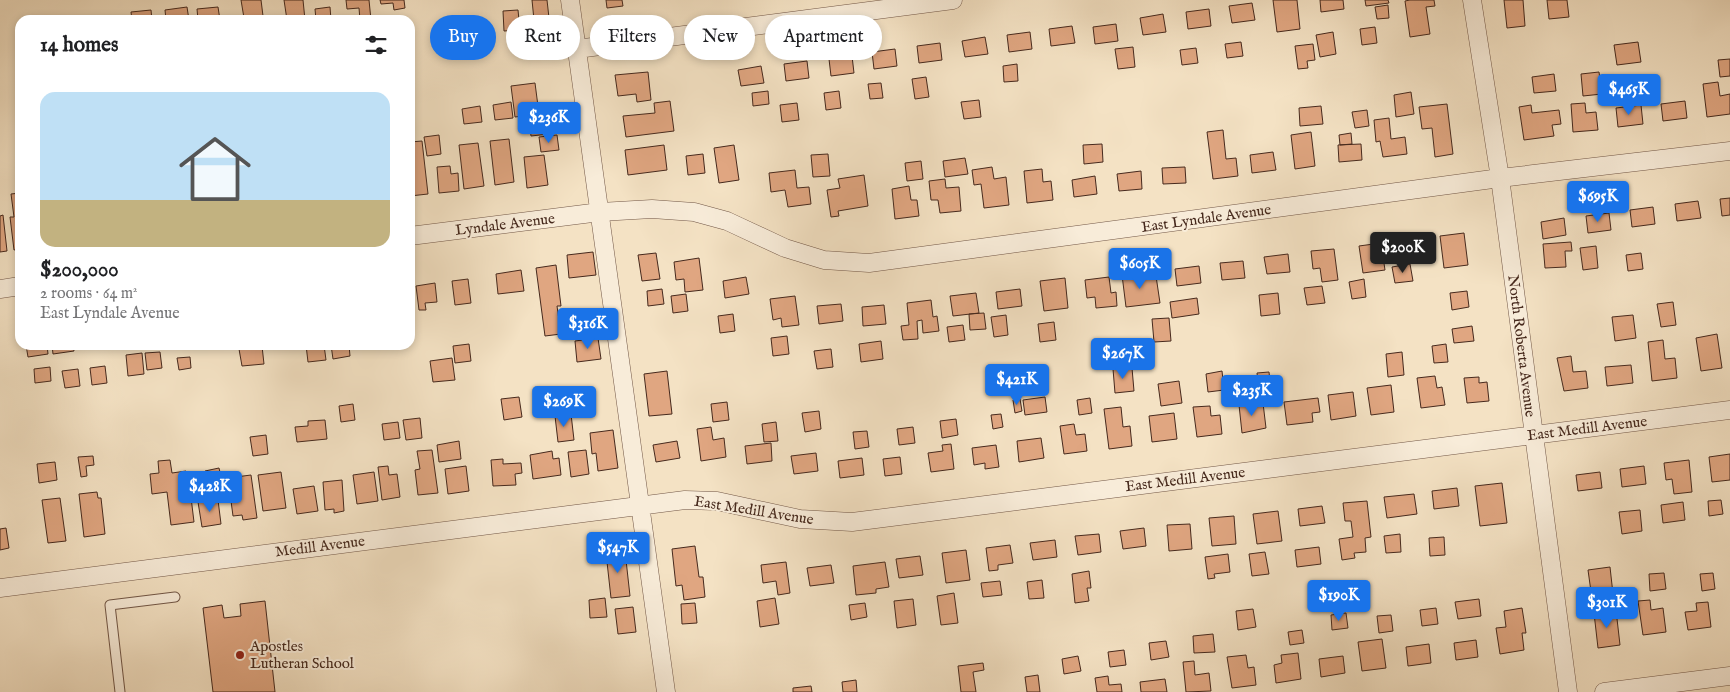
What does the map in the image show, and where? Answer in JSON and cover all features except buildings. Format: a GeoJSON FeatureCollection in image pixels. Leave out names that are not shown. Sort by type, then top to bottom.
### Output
{"type":"FeatureCollection","features":[{"type":"Feature","properties":{"kind":"street"},"geometry":{"type":"LineString","coordinates":[[570,0],[572,15]]}},
{"type":"Feature","properties":{"kind":"street"},"geometry":{"type":"LineString","coordinates":[[580,49],[953,0]]}},
{"type":"Feature","properties":{"kind":"street","name":"North Roberta Avenue"},"geometry":{"type":"LineString","coordinates":[[1472,0],[1500,178],[1568,692]]}},
{"type":"Feature","properties":{"kind":"street"},"geometry":{"type":"LineString","coordinates":[[579,60],[666,692]]}},
{"type":"Feature","properties":{"kind":"street","name":"East Lyndale Avenue"},"geometry":{"type":"LineString","coordinates":[[600,212],[652,209],[694,212],[727,221],[785,248],[824,260],[869,263],[1500,178],[1730,152]]}},
{"type":"Feature","properties":{"kind":"street","name":"Lyndale Avenue"},"geometry":{"type":"LineString","coordinates":[[415,235],[600,212]]}},
{"type":"Feature","properties":{"kind":"street"},"geometry":{"type":"LineString","coordinates":[[0,289],[15,287]]}},
{"type":"Feature","properties":{"kind":"street","name":"East Medill Avenue"},"geometry":{"type":"LineString","coordinates":[[640,505],[685,500],[717,502],[800,519],[852,522],[1730,410]]}},
{"type":"Feature","properties":{"kind":"street","name":"Medill Avenue"},"geometry":{"type":"LineString","coordinates":[[0,588],[640,505]]}},
{"type":"Feature","properties":{"kind":"street"},"geometry":{"type":"LineString","coordinates":[[1604,692],[1730,676]]}},
{"type":"Feature","properties":{"kind":"lane"},"geometry":{"type":"LineString","coordinates":[[120,692],[110,606],[175,597]]}},
{"type":"Feature","properties":{"kind":"place","name":"Apostles Lutheran School"},"geometry":{"type":"Point","coordinates":[240,655]}}]}
